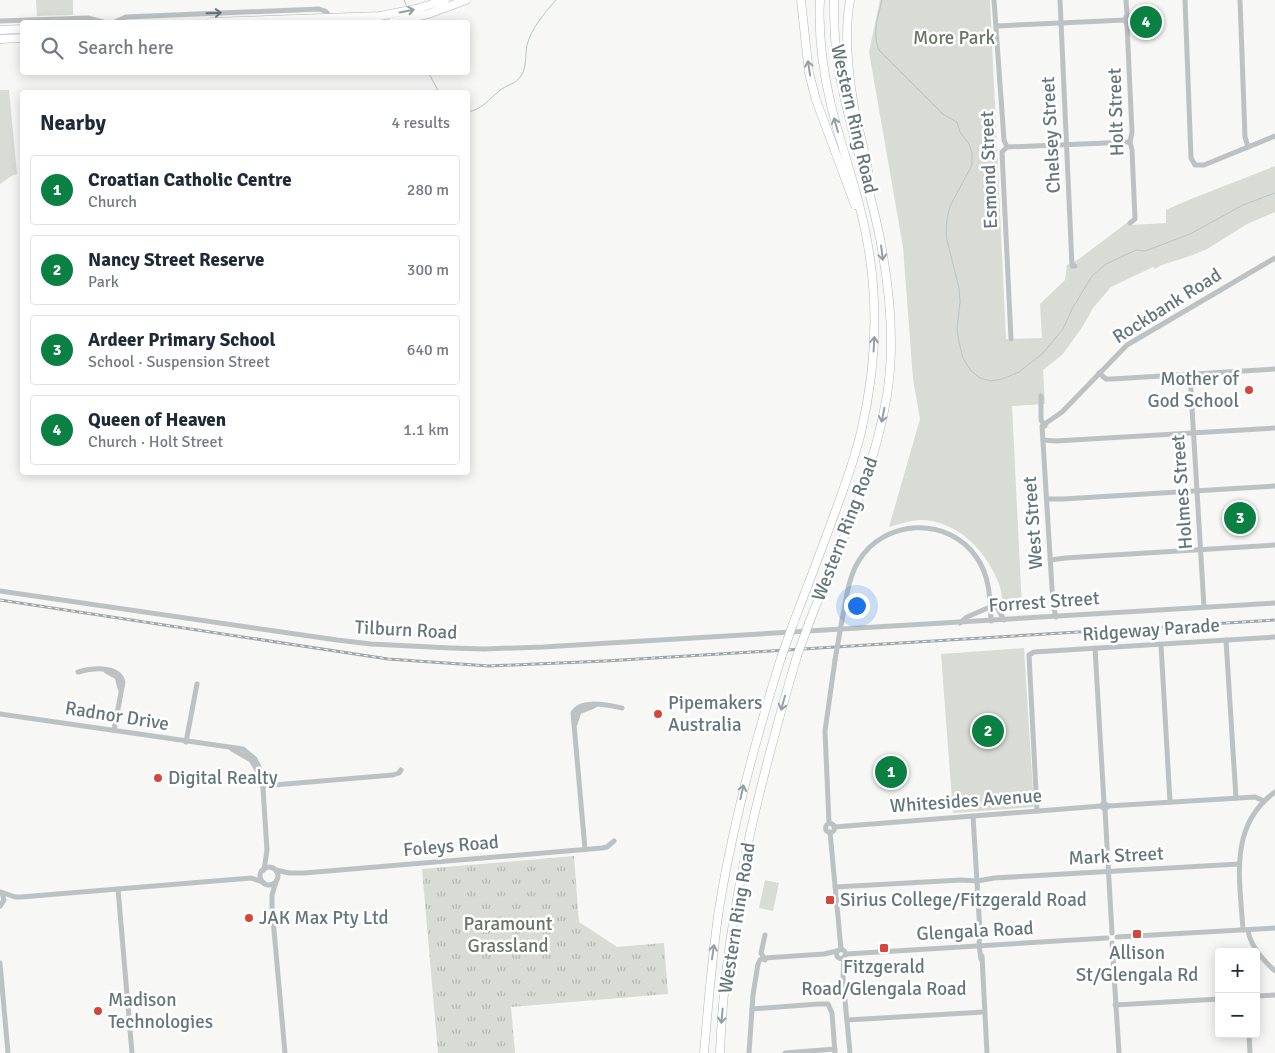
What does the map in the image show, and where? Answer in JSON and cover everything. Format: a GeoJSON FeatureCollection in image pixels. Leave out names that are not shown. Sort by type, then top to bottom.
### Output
{"type":"FeatureCollection","features":[{"type":"Feature","properties":{"kind":"highway"},"geometry":{"type":"LineString","coordinates":[[272,20],[387,15],[427,10],[445,0]]}},
{"type":"Feature","properties":{"kind":"highway"},"geometry":{"type":"LineString","coordinates":[[398,20],[466,0]]}},
{"type":"Feature","properties":{"kind":"highway"},"geometry":{"type":"LineString","coordinates":[[801,0],[809,73],[816,100],[867,240]]}},
{"type":"Feature","properties":{"kind":"highway","name":"Western Ring Road"},"geometry":{"type":"LineString","coordinates":[[704,1053],[711,971],[725,875],[744,786],[758,732],[781,658],[853,461],[869,396],[873,367],[875,315],[872,274],[858,200],[826,84],[820,33],[820,0]]}},
{"type":"Feature","properties":{"kind":"highway","name":"Western Ring Road"},"geometry":{"type":"LineString","coordinates":[[720,1053],[725,987],[741,876],[769,751],[797,656],[873,458],[887,394],[890,358],[889,318],[881,246],[838,65],[834,0]]}},
{"type":"Feature","properties":{"kind":"highway"},"geometry":{"type":"LineString","coordinates":[[850,0],[847,27],[850,78],[873,206]]}},
{"type":"Feature","properties":{"kind":"highway"},"geometry":{"type":"LineString","coordinates":[[0,30],[20,29]]}},
{"type":"Feature","properties":{"kind":"highway"},"geometry":{"type":"LineString","coordinates":[[0,39],[20,38]]}},
{"type":"Feature","properties":{"kind":"street","name":"Esmond Street"},"geometry":{"type":"LineString","coordinates":[[994,0],[1004,140],[1007,147],[1002,152],[1011,339]]}},
{"type":"Feature","properties":{"kind":"street","name":"Chelsey Street"},"geometry":{"type":"LineString","coordinates":[[1060,0],[1072,266],[1075,266]]}},
{"type":"Feature","properties":{"kind":"street","name":"Holt Street"},"geometry":{"type":"LineString","coordinates":[[1126,0],[1127,14],[1125,20],[1127,25],[1132,132],[1130,142],[1135,219],[1130,223]]}},
{"type":"Feature","properties":{"kind":"street"},"geometry":{"type":"LineString","coordinates":[[1185,0],[1190,158],[1195,165],[1204,164],[1275,136]]}},
{"type":"Feature","properties":{"kind":"street"},"geometry":{"type":"LineString","coordinates":[[1240,0],[1245,137],[1248,146]]}},
{"type":"Feature","properties":{"kind":"street"},"geometry":{"type":"LineString","coordinates":[[119,20],[126,17],[318,9],[325,11],[332,18]]}},
{"type":"Feature","properties":{"kind":"street"},"geometry":{"type":"LineString","coordinates":[[29,20],[88,18],[96,20]]}},
{"type":"Feature","properties":{"kind":"street"},"geometry":{"type":"LineString","coordinates":[[0,21],[20,20]]}},
{"type":"Feature","properties":{"kind":"street"},"geometry":{"type":"LineString","coordinates":[[997,26],[1125,20]]}},
{"type":"Feature","properties":{"kind":"street"},"geometry":{"type":"LineString","coordinates":[[1007,147],[1130,142]]}},
{"type":"Feature","properties":{"kind":"street","name":"Rockbank Road"},"geometry":{"type":"LineString","coordinates":[[1044,425],[1055,420],[1127,344],[1275,258]]}},
{"type":"Feature","properties":{"kind":"street"},"geometry":{"type":"LineString","coordinates":[[1099,373],[1106,379],[1112,380],[1275,369]]}},
{"type":"Feature","properties":{"kind":"street","name":"Holmes Street"},"geometry":{"type":"LineString","coordinates":[[1190,375],[1204,607]]}},
{"type":"Feature","properties":{"kind":"street","name":"West Street"},"geometry":{"type":"LineString","coordinates":[[1041,396],[1054,617]]}},
{"type":"Feature","properties":{"kind":"street"},"geometry":{"type":"LineString","coordinates":[[1043,441],[1275,428]]}},
{"type":"Feature","properties":{"kind":"street"},"geometry":{"type":"LineString","coordinates":[[1047,500],[1275,486]]}},
{"type":"Feature","properties":{"kind":"street"},"geometry":{"type":"LineString","coordinates":[[850,1053],[830,832],[833,831],[827,826],[825,731],[835,660],[852,573],[863,555],[877,541],[888,534],[911,528],[925,527],[946,532],[965,543],[978,559],[988,583],[991,621]]}},
{"type":"Feature","properties":{"kind":"street"},"geometry":{"type":"LineString","coordinates":[[1050,558],[1275,544]]}},
{"type":"Feature","properties":{"kind":"street","name":"Tilburn Road"},"geometry":{"type":"LineString","coordinates":[[0,591],[328,639],[407,646],[484,649],[534,648],[814,632]]}},
{"type":"Feature","properties":{"kind":"street"},"geometry":{"type":"LineString","coordinates":[[990,597],[1004,620]]}},
{"type":"Feature","properties":{"kind":"street","name":"Forrest Street"},"geometry":{"type":"LineString","coordinates":[[814,632],[1275,603]]}},
{"type":"Feature","properties":{"kind":"street"},"geometry":{"type":"LineString","coordinates":[[960,623],[967,617],[990,607]]}},
{"type":"Feature","properties":{"kind":"street","name":"Ridgeway Parade"},"geometry":{"type":"LineString","coordinates":[[1037,811],[1029,655],[1034,652],[1275,637]]}},
{"type":"Feature","properties":{"kind":"street"},"geometry":{"type":"LineString","coordinates":[[1226,640],[1236,798]]}},
{"type":"Feature","properties":{"kind":"street"},"geometry":{"type":"LineString","coordinates":[[1161,645],[1170,802]]}},
{"type":"Feature","properties":{"kind":"street"},"geometry":{"type":"LineString","coordinates":[[1095,648],[1112,933]]}},
{"type":"Feature","properties":{"kind":"street"},"geometry":{"type":"LineString","coordinates":[[78,672],[91,669],[105,670],[117,677],[120,691],[114,730]]}},
{"type":"Feature","properties":{"kind":"street"},"geometry":{"type":"LineString","coordinates":[[186,742],[196,684]]}},
{"type":"Feature","properties":{"kind":"street"},"geometry":{"type":"LineString","coordinates":[[585,849],[574,724],[579,712],[583,709],[597,705],[611,705],[622,708]]}},
{"type":"Feature","properties":{"kind":"street","name":"Radnor Drive"},"geometry":{"type":"LineString","coordinates":[[0,714],[229,748],[244,755],[250,760],[261,778],[267,857],[262,871]]}},
{"type":"Feature","properties":{"kind":"street"},"geometry":{"type":"LineString","coordinates":[[262,786],[393,775],[402,770]]}},
{"type":"Feature","properties":{"kind":"street"},"geometry":{"type":"LineString","coordinates":[[1275,792],[1254,813],[1244,834],[1239,864],[1246,930],[1260,955],[1275,971]]}},
{"type":"Feature","properties":{"kind":"street","name":"Whitesides Avenue"},"geometry":{"type":"LineString","coordinates":[[827,826],[1236,798],[1255,797],[1264,801]]}},
{"type":"Feature","properties":{"kind":"street"},"geometry":{"type":"LineString","coordinates":[[973,816],[987,1053]]}},
{"type":"Feature","properties":{"kind":"street","name":"Foleys Road"},"geometry":{"type":"LineString","coordinates":[[274,869],[289,873],[585,849],[607,846],[614,841]]}},
{"type":"Feature","properties":{"kind":"street","name":"Radnor Drive"},"geometry":{"type":"LineString","coordinates":[[267,857],[274,869]]}},
{"type":"Feature","properties":{"kind":"street","name":"Mark Street"},"geometry":{"type":"LineString","coordinates":[[835,888],[1239,864]]}},
{"type":"Feature","properties":{"kind":"street"},"geometry":{"type":"LineString","coordinates":[[251,878],[268,867],[274,869],[278,874],[272,895],[285,1053]]}},
{"type":"Feature","properties":{"kind":"street"},"geometry":{"type":"LineString","coordinates":[[262,871],[261,877],[272,895]]}},
{"type":"Feature","properties":{"kind":"street","name":"Foleys Road"},"geometry":{"type":"LineString","coordinates":[[276,881],[289,873]]}},
{"type":"Feature","properties":{"kind":"street"},"geometry":{"type":"LineString","coordinates":[[1,892],[15,897],[251,878],[271,884],[276,881]]}},
{"type":"Feature","properties":{"kind":"street"},"geometry":{"type":"LineString","coordinates":[[118,889],[132,1053]]}},
{"type":"Feature","properties":{"kind":"street"},"geometry":{"type":"LineString","coordinates":[[1,892],[4,897],[1,906]]}},
{"type":"Feature","properties":{"kind":"street"},"geometry":{"type":"LineString","coordinates":[[1,906],[15,897]]}},
{"type":"Feature","properties":{"kind":"street"},"geometry":{"type":"LineString","coordinates":[[1112,943],[1117,938],[1275,928]]}},
{"type":"Feature","properties":{"kind":"street"},"geometry":{"type":"LineString","coordinates":[[1112,933],[1116,934],[1117,938]]}},
{"type":"Feature","properties":{"kind":"street"},"geometry":{"type":"LineString","coordinates":[[1112,933],[1108,934],[1107,938],[1108,942],[1112,943]]}},
{"type":"Feature","properties":{"kind":"street"},"geometry":{"type":"LineString","coordinates":[[749,1053],[752,1009],[758,970],[765,959],[762,949],[766,935]]}},
{"type":"Feature","properties":{"kind":"street","name":"Glengala Road"},"geometry":{"type":"LineString","coordinates":[[765,959],[1107,938]]}},
{"type":"Feature","properties":{"kind":"street"},"geometry":{"type":"LineString","coordinates":[[1112,943],[1118,1053]]}},
{"type":"Feature","properties":{"kind":"street"},"geometry":{"type":"LineString","coordinates":[[0,963],[8,1053]]}},
{"type":"Feature","properties":{"kind":"street"},"geometry":{"type":"LineString","coordinates":[[1260,996],[1275,995]]}},
{"type":"Feature","properties":{"kind":"street"},"geometry":{"type":"LineString","coordinates":[[1115,1005],[1215,999]]}},
{"type":"Feature","properties":{"kind":"street"},"geometry":{"type":"LineString","coordinates":[[752,1009],[828,1004],[832,1013],[835,1051],[785,1053]]}},
{"type":"Feature","properties":{"kind":"street"},"geometry":{"type":"LineString","coordinates":[[847,1020],[984,1012]]}},
{"type":"Feature","properties":{"kind":"street"},"geometry":{"type":"LineString","coordinates":[[1249,1038],[1250,1053]]}},
{"type":"Feature","properties":{"kind":"green space"},"geometry":{"type":"Polygon","coordinates":[[[36,0],[73,0],[73,15],[37,16],[36,0]]]}},
{"type":"Feature","properties":{"kind":"green space","name":"More Park"},"geometry":{"type":"Polygon","coordinates":[[[880,0],[990,0],[1006,339],[1042,338],[1040,304],[1065,280],[1067,265],[1079,259],[1128,222],[1131,225],[1166,223],[1166,210],[1275,166],[1275,212],[1247,224],[1207,249],[1155,269],[1153,267],[1111,287],[1093,308],[1063,354],[1043,370],[1045,404],[1012,406],[1022,609],[1004,611],[1000,587],[993,571],[978,549],[958,531],[933,521],[919,520],[889,527],[920,419],[913,379],[903,247],[869,52],[880,0]]]}},
{"type":"Feature","properties":{"kind":"green space"},"geometry":{"type":"Polygon","coordinates":[[[0,90],[9,90],[17,174],[0,184],[0,90]]]}},
{"type":"Feature","properties":{"kind":"green space"},"geometry":{"type":"Polygon","coordinates":[[[1024,648],[1034,807],[953,813],[941,654],[1024,648]]]}},
{"type":"Feature","properties":{"kind":"green space","name":"Paramount Grassland"},"geometry":{"type":"Polygon","coordinates":[[[574,856],[579,922],[617,947],[664,943],[668,994],[511,1007],[515,1053],[438,1053],[422,869],[574,856]]]}},
{"type":"Feature","properties":{"kind":"green space"},"geometry":{"type":"Polygon","coordinates":[[[765,880],[779,883],[773,911],[759,908],[765,880]]]}},
{"type":"Feature","properties":{"kind":"waterway"},"geometry":{"type":"LineString","coordinates":[[404,0],[407,7]]}},
{"type":"Feature","properties":{"kind":"waterway"},"geometry":{"type":"LineString","coordinates":[[470,112],[482,106],[502,89],[519,79],[524,69],[527,45],[532,33],[543,15],[556,0]]}},
{"type":"Feature","properties":{"kind":"waterway"},"geometry":{"type":"LineString","coordinates":[[882,0],[876,31],[879,50],[944,115],[957,122],[960,132],[969,144],[972,153],[972,165],[950,206],[946,236],[959,288],[960,302],[957,329],[959,342],[963,358],[971,371],[980,378],[991,381],[1002,379],[1019,372],[1042,354],[1063,329],[1072,309],[1092,276],[1106,264],[1136,250],[1145,251],[1190,234],[1243,205],[1275,193]]}},
{"type":"Feature","properties":{"kind":"waterway"},"geometry":{"type":"LineString","coordinates":[[430,75],[438,90]]}},
{"type":"Feature","properties":{"kind":"railway"},"geometry":{"type":"LineString","coordinates":[[0,600],[388,659],[489,666],[605,661],[1275,620]]}},
{"type":"Feature","properties":{"kind":"place","name":"Queen of Heaven"},"geometry":{"type":"Point","coordinates":[1146,22]}},
{"type":"Feature","properties":{"kind":"place","name":"Mother of God School"},"geometry":{"type":"Point","coordinates":[1249,390]}},
{"type":"Feature","properties":{"kind":"place","name":"Ardeer Primary School"},"geometry":{"type":"Point","coordinates":[1240,518]}},
{"type":"Feature","properties":{"kind":"place","name":"Pipemakers Australia"},"geometry":{"type":"Point","coordinates":[658,714]}},
{"type":"Feature","properties":{"kind":"place","name":"Nancy Street Reserve"},"geometry":{"type":"Point","coordinates":[988,731]}},
{"type":"Feature","properties":{"kind":"place","name":"Croatian Catholic Centre"},"geometry":{"type":"Point","coordinates":[891,772]}},
{"type":"Feature","properties":{"kind":"place","name":"Digital Realty"},"geometry":{"type":"Point","coordinates":[158,778]}},
{"type":"Feature","properties":{"kind":"place","name":"Sirius College/Fitzgerald Road"},"geometry":{"type":"Point","coordinates":[830,900]}},
{"type":"Feature","properties":{"kind":"place","name":"JAK Max Pty Ltd"},"geometry":{"type":"Point","coordinates":[249,918]}},
{"type":"Feature","properties":{"kind":"place","name":"Allison St/Glengala Rd"},"geometry":{"type":"Point","coordinates":[1137,934]}},
{"type":"Feature","properties":{"kind":"place","name":"Fitzgerald Road/Glengala Road"},"geometry":{"type":"Point","coordinates":[884,948]}},
{"type":"Feature","properties":{"kind":"place","name":"Madison Technologies"},"geometry":{"type":"Point","coordinates":[98,1011]}}]}
